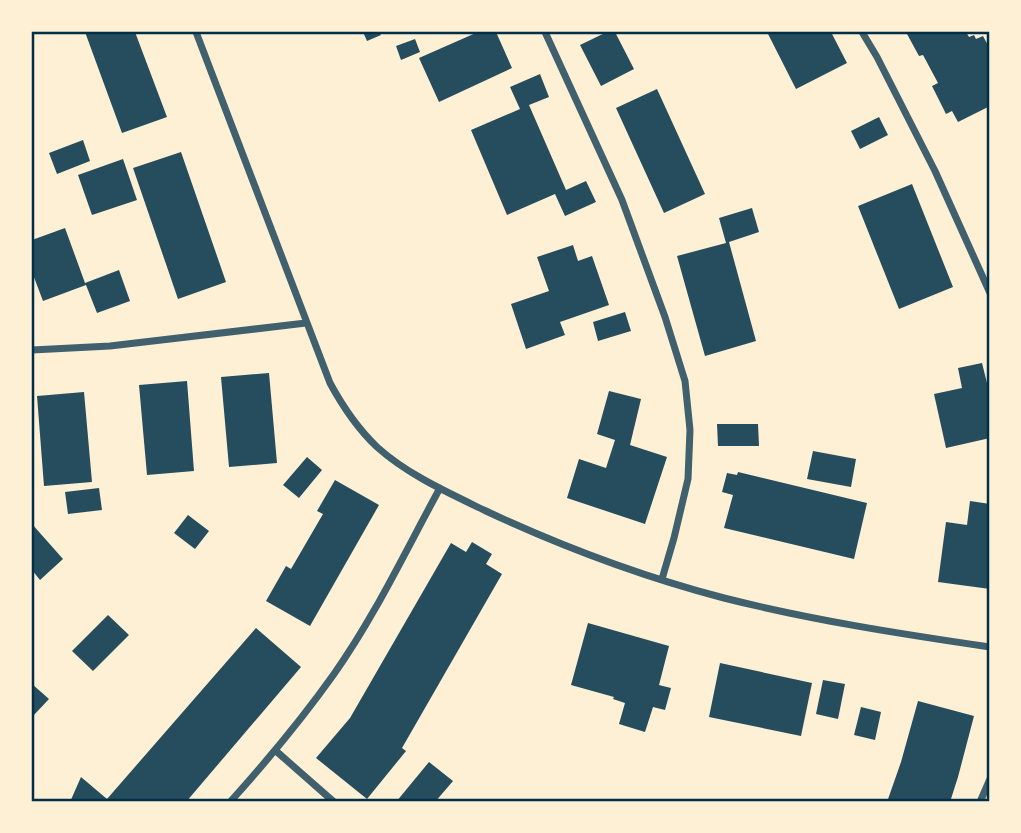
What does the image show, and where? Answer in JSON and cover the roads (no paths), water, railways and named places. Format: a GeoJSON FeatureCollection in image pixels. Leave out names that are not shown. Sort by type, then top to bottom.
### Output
{"type":"FeatureCollection","features":[{"type":"Feature","properties":{"kind":"street"},"geometry":{"type":"LineString","coordinates":[[196,32],[330,383],[356,426],[379,449],[440,488],[508,521],[662,579],[724,597],[803,615],[989,647]]}},
{"type":"Feature","properties":{"kind":"street"},"geometry":{"type":"LineString","coordinates":[[545,32],[622,200],[665,317],[685,382],[690,430],[688,479],[662,579]]}},
{"type":"Feature","properties":{"kind":"street"},"geometry":{"type":"LineString","coordinates":[[862,32],[935,171],[989,293]]}},
{"type":"Feature","properties":{"kind":"street"},"geometry":{"type":"LineString","coordinates":[[32,350],[110,346],[306,323]]}},
{"type":"Feature","properties":{"kind":"street"},"geometry":{"type":"LineString","coordinates":[[230,802],[276,751],[335,673],[364,627],[440,488]]}},
{"type":"Feature","properties":{"kind":"street"},"geometry":{"type":"LineString","coordinates":[[276,751],[334,802]]}},
{"type":"Feature","properties":{"kind":"street"},"geometry":{"type":"LineString","coordinates":[[980,802],[989,779]]}}]}
